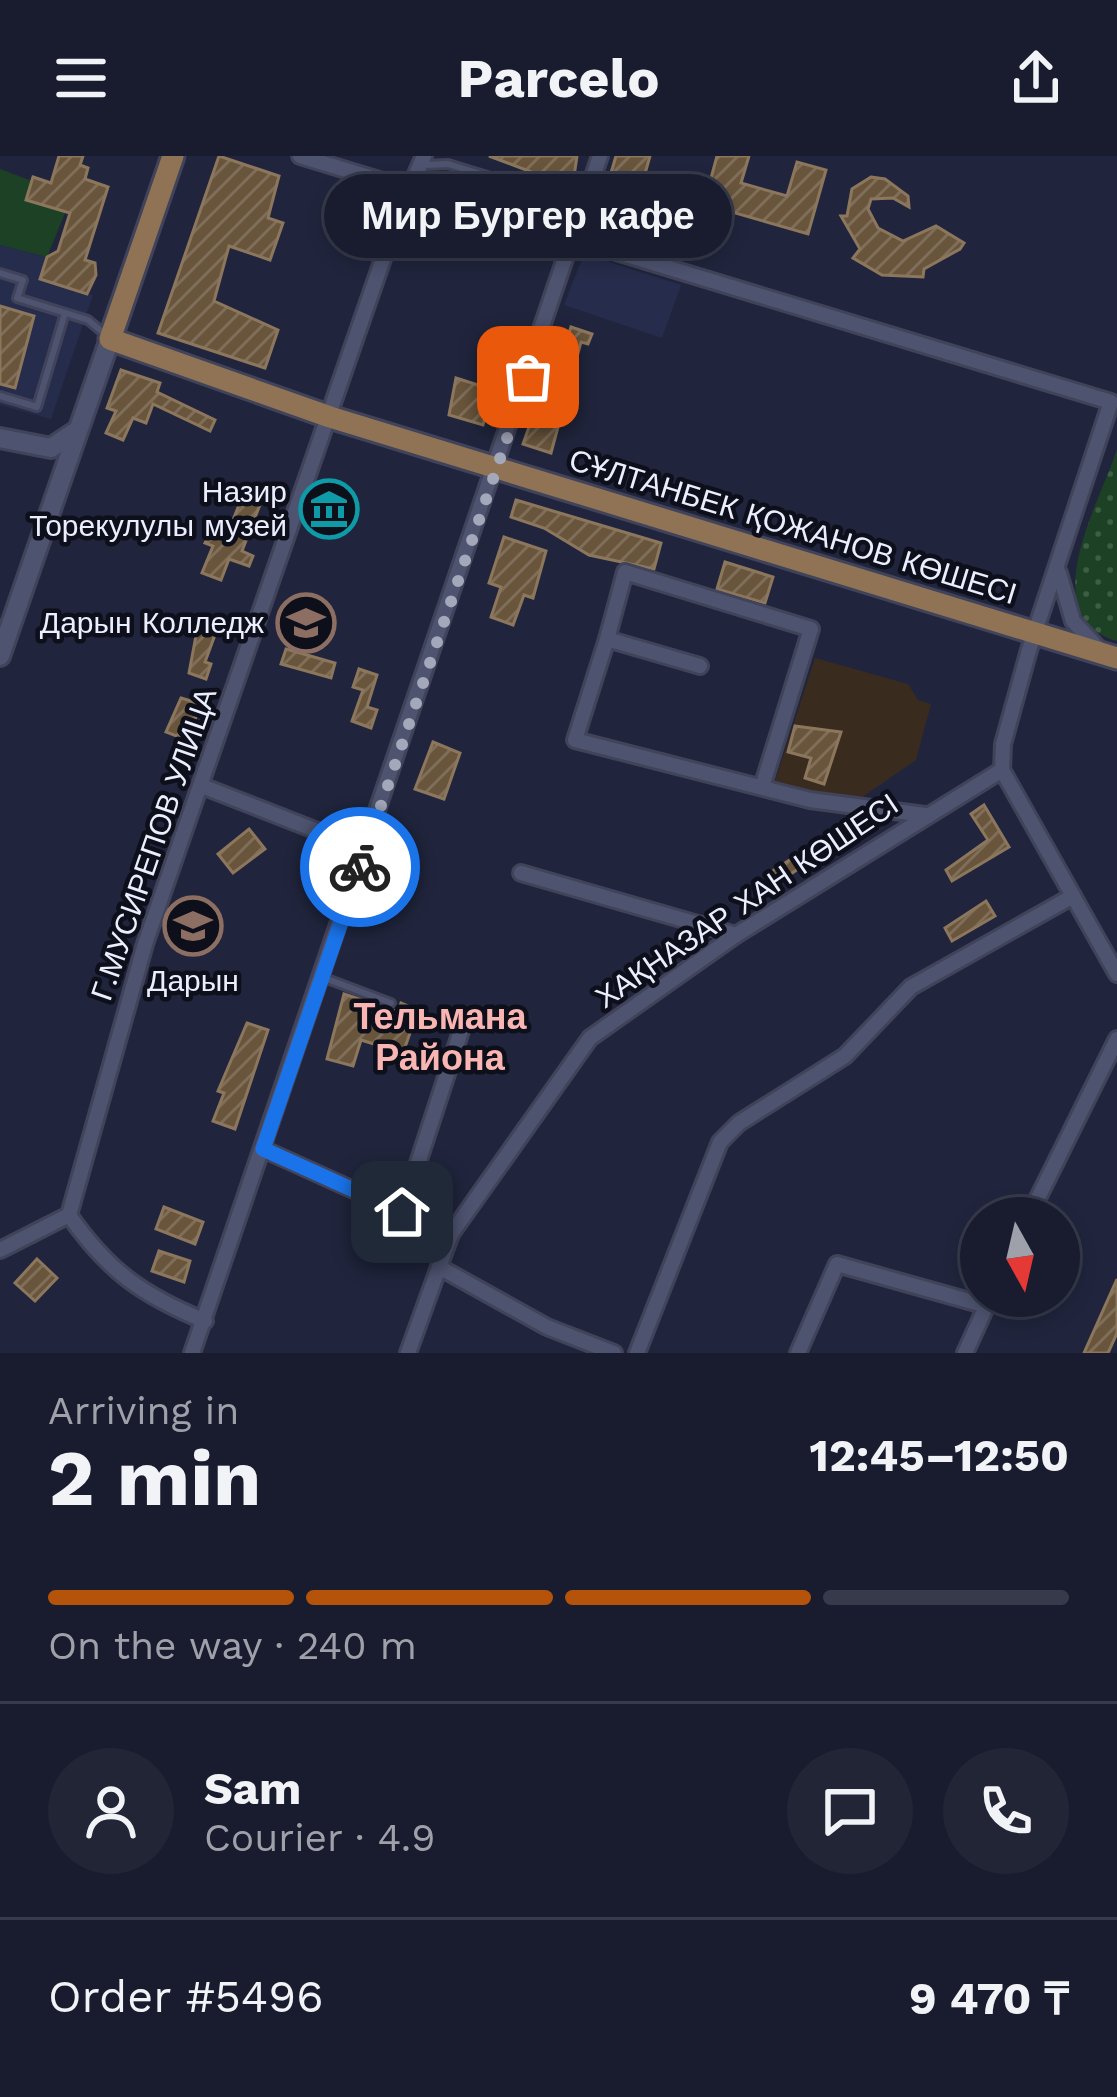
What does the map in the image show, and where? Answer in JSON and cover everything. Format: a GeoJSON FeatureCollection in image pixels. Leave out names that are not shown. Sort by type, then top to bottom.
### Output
{"type":"FeatureCollection","features":[{"type":"Feature","properties":{"kind":"main road"},"geometry":{"type":"LineString","coordinates":[[0,656],[61,491],[75,432],[173,156]]}},
{"type":"Feature","properties":{"kind":"main road","name":"СҰЛТАНБЕК ҚОЖАНОВ КӨШЕСІ"},"geometry":{"type":"LineString","coordinates":[[110,339],[330,417],[1114,657]]}},
{"type":"Feature","properties":{"kind":"main road"},"geometry":{"type":"LineString","coordinates":[[0,438],[51,448],[75,432]]}},
{"type":"Feature","properties":{"kind":"street"},"geometry":{"type":"LineString","coordinates":[[300,156],[411,194],[1114,399],[1036,633],[1003,744],[1002,770],[1117,974]]}},
{"type":"Feature","properties":{"kind":"street"},"geometry":{"type":"LineString","coordinates":[[192,1353],[498,468],[600,156]]}},
{"type":"Feature","properties":{"kind":"street","name":"Г.МУСИРЕПОВ УЛИЦА"},"geometry":{"type":"LineString","coordinates":[[69,1215],[145,944],[400,210],[423,161]]}},
{"type":"Feature","properties":{"kind":"street"},"geometry":{"type":"LineString","coordinates":[[1059,568],[1073,621],[1114,657]]}},
{"type":"Feature","properties":{"kind":"street"},"geometry":{"type":"LineString","coordinates":[[763,787],[811,628],[625,572],[575,740],[763,787],[857,809],[925,815]]}},
{"type":"Feature","properties":{"kind":"street"},"geometry":{"type":"LineString","coordinates":[[607,639],[700,666]]}},
{"type":"Feature","properties":{"kind":"street","name":"ХАҚНАЗАР ХАН КӨШЕСІ"},"geometry":{"type":"LineString","coordinates":[[408,1353],[451,1234],[590,1038],[736,935],[1002,770]]}},
{"type":"Feature","properties":{"kind":"street"},"geometry":{"type":"LineString","coordinates":[[202,786],[366,850]]}},
{"type":"Feature","properties":{"kind":"street"},"geometry":{"type":"LineString","coordinates":[[520,873],[736,935]]}},
{"type":"Feature","properties":{"kind":"street"},"geometry":{"type":"LineString","coordinates":[[637,1353],[709,1162],[729,1133],[845,1056],[910,987],[1073,896]]}},
{"type":"Feature","properties":{"kind":"street"},"geometry":{"type":"LineString","coordinates":[[402,1212],[426,1145],[425,1128],[461,1031]]}},
{"type":"Feature","properties":{"kind":"street"},"geometry":{"type":"LineString","coordinates":[[1038,1197],[1117,1039]]}},
{"type":"Feature","properties":{"kind":"street"},"geometry":{"type":"LineString","coordinates":[[263,1149],[451,1234]]}},
{"type":"Feature","properties":{"kind":"street"},"geometry":{"type":"LineString","coordinates":[[0,1250],[69,1215],[97,1256],[152,1299],[206,1321]]}},
{"type":"Feature","properties":{"kind":"street"},"geometry":{"type":"LineString","coordinates":[[798,1353],[836,1264],[960,1294]]}},
{"type":"Feature","properties":{"kind":"street"},"geometry":{"type":"LineString","coordinates":[[439,1268],[547,1327],[614,1353]]}},
{"type":"Feature","properties":{"kind":"street"},"geometry":{"type":"LineString","coordinates":[[965,1353],[982,1317]]}},
{"type":"Feature","properties":{"kind":"lane"},"geometry":{"type":"LineString","coordinates":[[423,161],[448,164],[562,199],[582,214]]}},
{"type":"Feature","properties":{"kind":"lane"},"geometry":{"type":"LineString","coordinates":[[0,273],[23,280],[17,298],[88,320],[110,339]]}},
{"type":"Feature","properties":{"kind":"lane"},"geometry":{"type":"LineString","coordinates":[[0,396],[37,407],[65,313]]}},
{"type":"Feature","properties":{"kind":"lane"},"geometry":{"type":"LineString","coordinates":[[322,977],[391,1003]]}},
{"type":"Feature","properties":{"kind":"shaded area"},"geometry":{"type":"Polygon","coordinates":[[[0,245],[47,257],[40,279],[93,295],[51,419],[0,405],[0,245]]]}},
{"type":"Feature","properties":{"kind":"shaded area"},"geometry":{"type":"Polygon","coordinates":[[[584,254],[681,285],[662,338],[564,305],[584,254]]]}},
{"type":"Feature","properties":{"kind":"shaded area","name":"Дарын Колледж"},"geometry":{"type":"Polygon","coordinates":[[[293,595],[332,609],[319,651],[279,638],[293,595]]]}},
{"type":"Feature","properties":{"kind":"shaded area"},"geometry":{"type":"Polygon","coordinates":[[[815,658],[908,684],[918,700],[931,704],[916,760],[855,802],[775,781],[815,658]]]}},
{"type":"Feature","properties":{"kind":"green space"},"geometry":{"type":"Polygon","coordinates":[[[0,169],[72,196],[47,257],[0,245],[0,169]]]}},
{"type":"Feature","properties":{"kind":"green space"},"geometry":{"type":"Polygon","coordinates":[[[1117,449],[1117,641],[1092,628],[1079,607],[1075,582],[1088,525],[1117,449]]]}},
{"type":"Feature","properties":{"kind":"building"},"geometry":{"type":"Polygon","coordinates":[[[59,156],[83,156],[80,165],[88,168],[85,179],[108,187],[85,260],[95,263],[96,275],[87,294],[40,279],[47,257],[58,251],[70,213],[26,200],[33,177],[51,183],[59,156]]]}},
{"type":"Feature","properties":{"kind":"building"},"geometry":{"type":"Polygon","coordinates":[[[219,156],[279,176],[268,218],[283,223],[270,260],[229,246],[214,301],[278,330],[265,368],[158,333],[219,156]]]}},
{"type":"Feature","properties":{"kind":"building"},"geometry":{"type":"Polygon","coordinates":[[[489,156],[577,156],[573,183],[563,184],[489,156]]]}},
{"type":"Feature","properties":{"kind":"building"},"geometry":{"type":"Polygon","coordinates":[[[616,156],[650,156],[637,202],[605,193],[616,156]]]}},
{"type":"Feature","properties":{"kind":"building"},"geometry":{"type":"Polygon","coordinates":[[[717,156],[749,156],[741,183],[787,196],[797,162],[826,170],[808,234],[704,204],[717,156]]]}},
{"type":"Feature","properties":{"kind":"building"},"geometry":{"type":"Polygon","coordinates":[[[871,177],[885,179],[908,196],[909,207],[893,198],[871,199],[868,209],[878,228],[903,241],[936,226],[964,243],[960,249],[924,269],[923,277],[882,275],[853,258],[860,249],[841,216],[847,216],[852,189],[871,177]]]}},
{"type":"Feature","properties":{"kind":"building"},"geometry":{"type":"Polygon","coordinates":[[[0,306],[34,316],[15,388],[0,384],[0,306]]]}},
{"type":"Feature","properties":{"kind":"building"},"geometry":{"type":"Polygon","coordinates":[[[571,327],[592,334],[588,344],[581,342],[551,453],[523,444],[554,356],[561,358],[571,327]]]}},
{"type":"Feature","properties":{"kind":"building"},"geometry":{"type":"Polygon","coordinates":[[[484,364],[499,369],[483,425],[449,415],[456,378],[478,385],[484,364]]]}},
{"type":"Feature","properties":{"kind":"building"},"geometry":{"type":"Polygon","coordinates":[[[121,370],[160,383],[157,392],[215,420],[210,431],[153,404],[146,423],[133,418],[123,440],[106,433],[116,411],[107,408],[121,370]]]}},
{"type":"Feature","properties":{"kind":"building"},"geometry":{"type":"Polygon","coordinates":[[[243,495],[261,502],[242,551],[253,556],[249,566],[229,559],[221,580],[202,573],[213,546],[205,543],[210,533],[225,540],[243,495]]]}},
{"type":"Feature","properties":{"kind":"building"},"geometry":{"type":"Polygon","coordinates":[[[516,500],[661,543],[654,569],[589,555],[544,528],[511,517],[516,500]]]}},
{"type":"Feature","properties":{"kind":"building"},"geometry":{"type":"Polygon","coordinates":[[[504,537],[546,551],[533,598],[524,595],[513,625],[491,617],[501,587],[489,583],[504,537]]]}},
{"type":"Feature","properties":{"kind":"building"},"geometry":{"type":"Polygon","coordinates":[[[725,562],[773,577],[765,603],[717,589],[725,562]]]}},
{"type":"Feature","properties":{"kind":"building"},"geometry":{"type":"Polygon","coordinates":[[[198,625],[216,632],[205,662],[211,664],[206,679],[189,673],[198,625]]]}},
{"type":"Feature","properties":{"kind":"building"},"geometry":{"type":"Polygon","coordinates":[[[286,649],[335,663],[331,678],[281,664],[286,649]]]}},
{"type":"Feature","properties":{"kind":"building"},"geometry":{"type":"Polygon","coordinates":[[[359,669],[377,675],[367,707],[377,710],[371,728],[352,721],[363,690],[353,687],[359,669]]]}},
{"type":"Feature","properties":{"kind":"building"},"geometry":{"type":"Polygon","coordinates":[[[181,698],[201,704],[187,740],[166,732],[181,698]]]}},
{"type":"Feature","properties":{"kind":"building"},"geometry":{"type":"Polygon","coordinates":[[[795,726],[841,732],[824,784],[805,778],[811,758],[788,752],[795,726]]]}},
{"type":"Feature","properties":{"kind":"building"},"geometry":{"type":"Polygon","coordinates":[[[433,742],[460,753],[444,799],[415,789],[433,742]]]}},
{"type":"Feature","properties":{"kind":"building"},"geometry":{"type":"Polygon","coordinates":[[[984,805],[1009,847],[952,881],[946,870],[988,840],[971,814],[984,805]]]}},
{"type":"Feature","properties":{"kind":"building"},"geometry":{"type":"Polygon","coordinates":[[[850,821],[857,830],[777,883],[771,872],[850,821]]]}},
{"type":"Feature","properties":{"kind":"building"},"geometry":{"type":"Polygon","coordinates":[[[249,829],[265,849],[233,873],[218,854],[249,829]]]}},
{"type":"Feature","properties":{"kind":"building"},"geometry":{"type":"Polygon","coordinates":[[[986,901],[995,916],[952,941],[945,928],[986,901]]]}},
{"type":"Feature","properties":{"kind":"building"},"geometry":{"type":"Polygon","coordinates":[[[344,994],[398,1012],[401,1003],[418,1010],[403,1053],[361,1040],[353,1066],[327,1059],[344,994]]]}},
{"type":"Feature","properties":{"kind":"building"},"geometry":{"type":"Polygon","coordinates":[[[247,1023],[268,1030],[235,1129],[213,1121],[224,1093],[218,1091],[247,1023]]]}},
{"type":"Feature","properties":{"kind":"building"},"geometry":{"type":"Polygon","coordinates":[[[164,1207],[203,1222],[195,1244],[156,1229],[164,1207]]]}},
{"type":"Feature","properties":{"kind":"building"},"geometry":{"type":"Polygon","coordinates":[[[159,1251],[190,1261],[184,1282],[152,1271],[159,1251]]]}},
{"type":"Feature","properties":{"kind":"building"},"geometry":{"type":"Polygon","coordinates":[[[37,1259],[57,1278],[35,1301],[15,1283],[37,1259]]]}},
{"type":"Feature","properties":{"kind":"building"},"geometry":{"type":"Polygon","coordinates":[[[1117,1279],[1117,1333],[1108,1353],[1084,1353],[1117,1279]]]}},
{"type":"Feature","properties":{"kind":"way so far"},"geometry":{"type":"LineString","coordinates":[[360,867],[528,377]]}},
{"type":"Feature","properties":{"kind":"place","name":"Мир Бургер кафе"},"geometry":{"type":"Point","coordinates":[528,377]}},
{"type":"Feature","properties":{"kind":"place","name":"Назир Торекулулы музей"},"geometry":{"type":"Point","coordinates":[329,509]}},
{"type":"Feature","properties":{"kind":"place","name":"Дарын Колледж"},"geometry":{"type":"Point","coordinates":[306,623]}},
{"type":"Feature","properties":{"kind":"place","name":"Дарын"},"geometry":{"type":"Point","coordinates":[193,926]}},
{"type":"Feature","properties":{"kind":"district","name":"Тельмана Района"},"geometry":{"type":"Point","coordinates":[440,1036]}},
{"type":"Feature","properties":{"kind":"route"},"geometry":{"type":"LineString","coordinates":[[360,867],[263,1149],[402,1212]]}}]}
